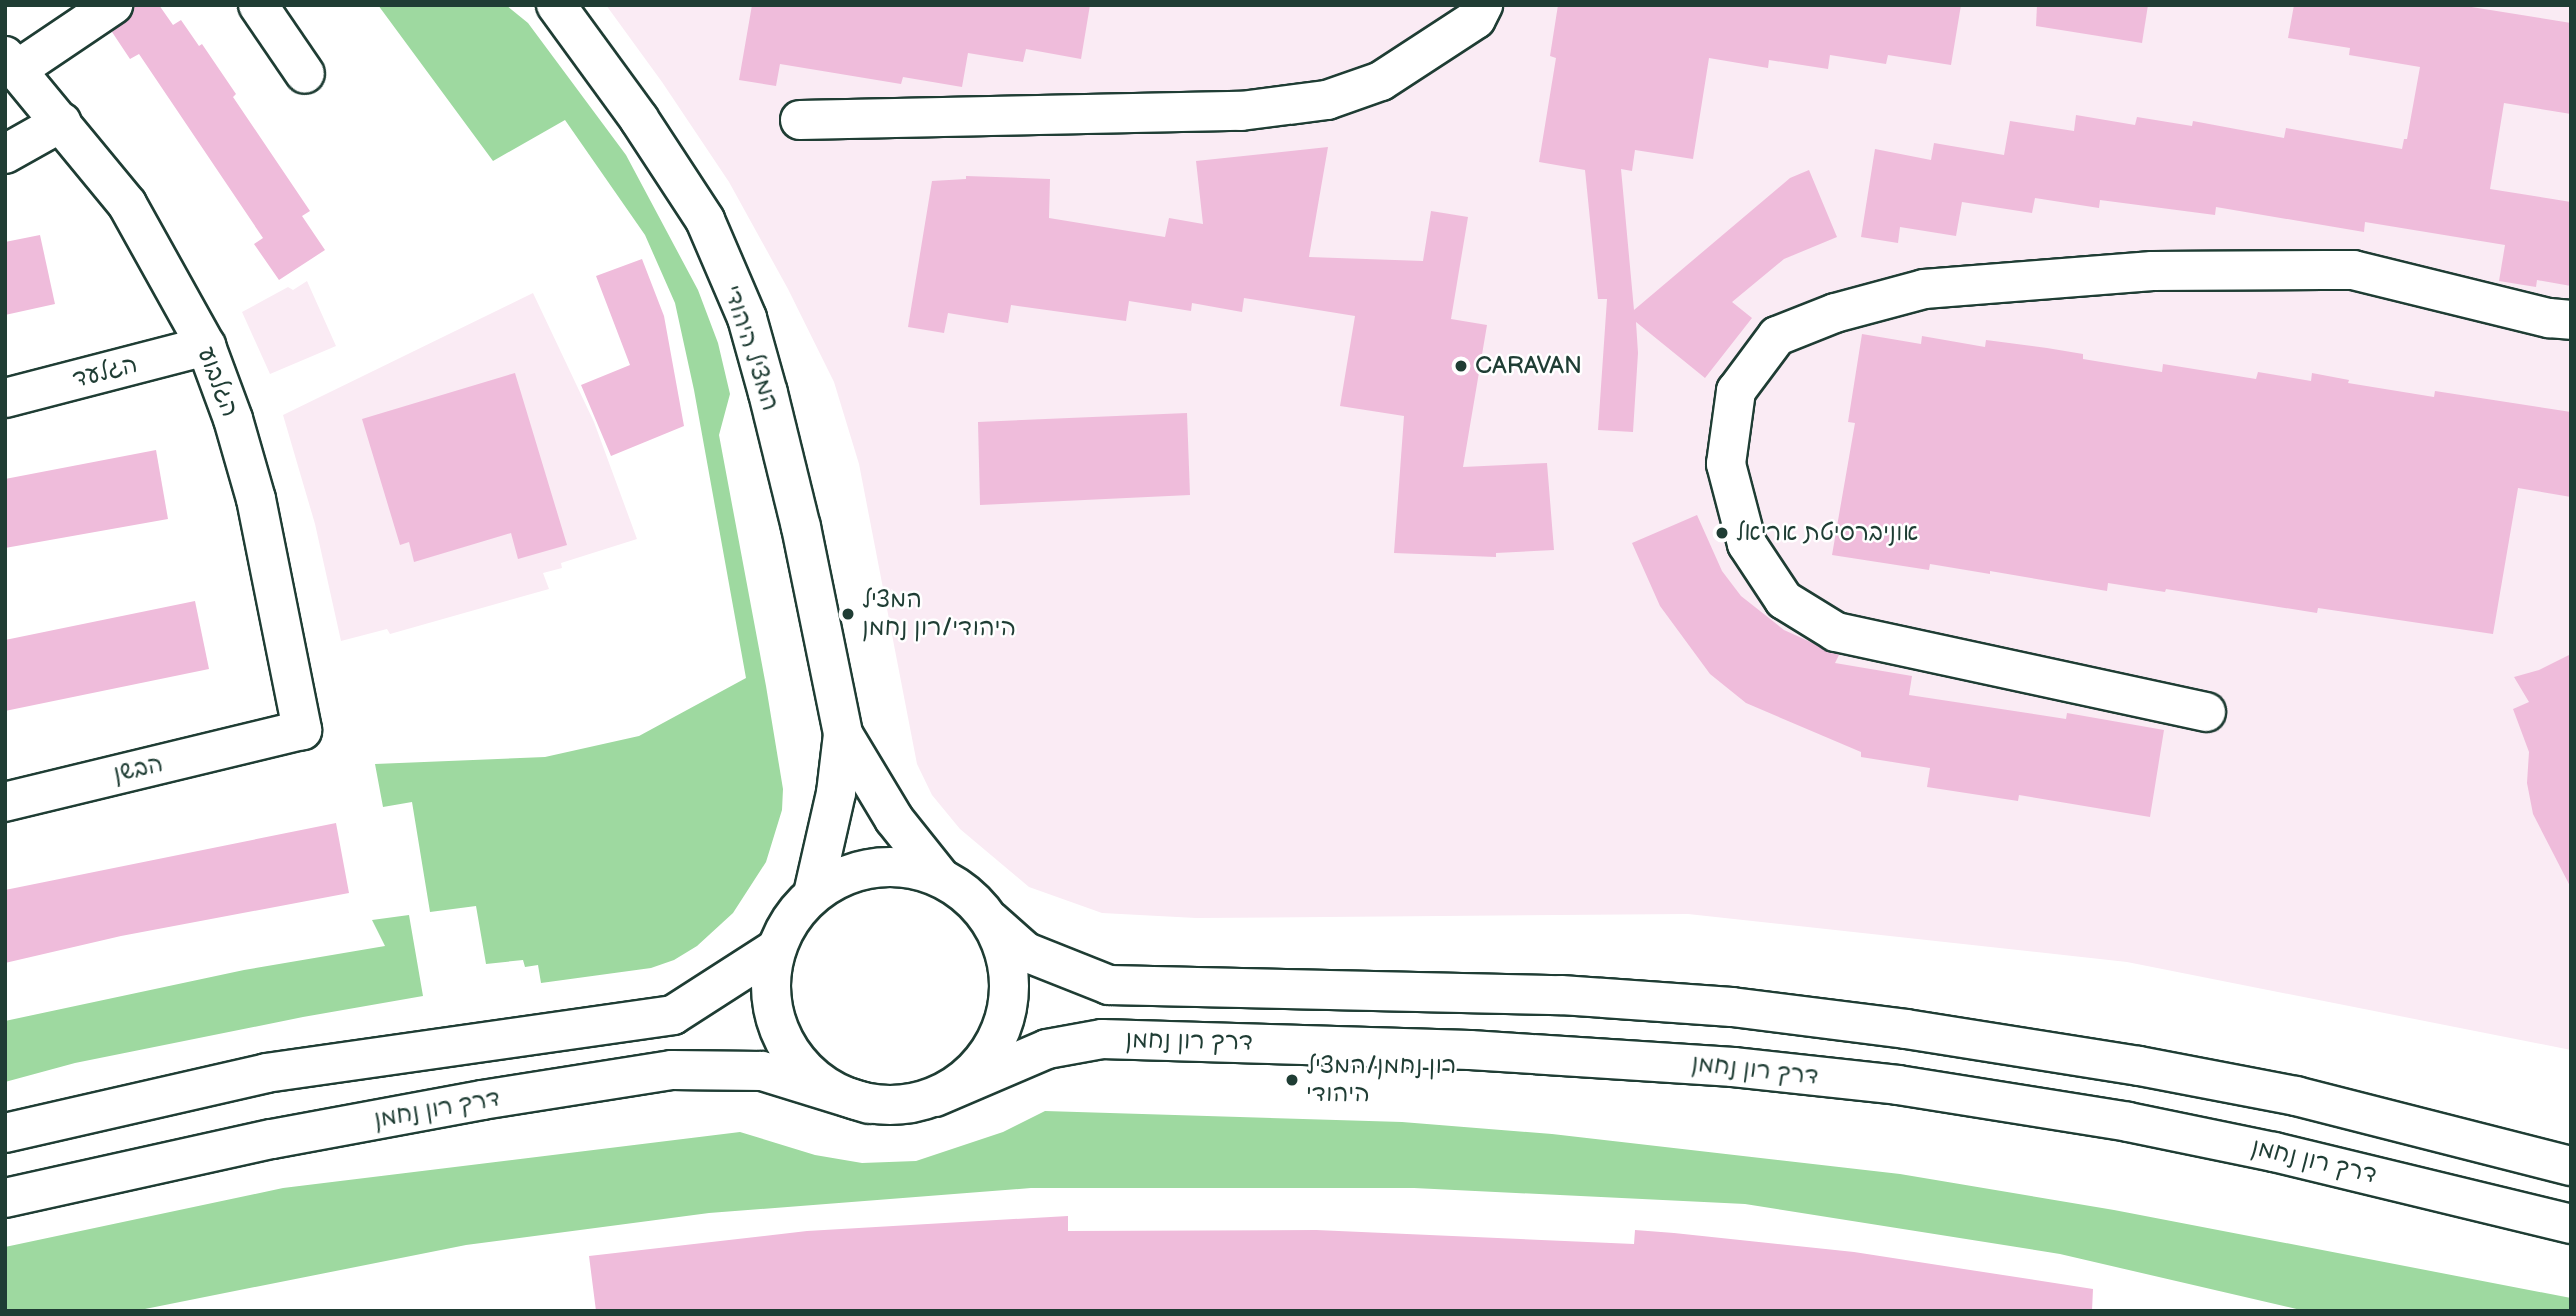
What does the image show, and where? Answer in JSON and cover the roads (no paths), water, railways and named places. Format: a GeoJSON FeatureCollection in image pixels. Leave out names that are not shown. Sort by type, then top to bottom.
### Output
{"type":"FeatureCollection","features":[{"type":"Feature","properties":{"kind":"main road"},"geometry":{"type":"LineString","coordinates":[[12,63],[113,5]]}},
{"type":"Feature","properties":{"kind":"main road"},"geometry":{"type":"LineString","coordinates":[[258,5],[304,74]]}},
{"type":"Feature","properties":{"kind":"main road","name":"המציל היהודי"},"geometry":{"type":"LineString","coordinates":[[556,5],[639,119],[705,220],[747,318],[801,527],[843,734],[836,793],[813,894]]}},
{"type":"Feature","properties":{"kind":"main road"},"geometry":{"type":"LineString","coordinates":[[800,120],[1241,111],[1327,100],[1381,80],[1476,19],[1483,5]]}},
{"type":"Feature","properties":{"kind":"main road","name":"הגלבוע"},"geometry":{"type":"LineString","coordinates":[[12,63],[127,204],[206,346],[233,419],[256,499],[302,730],[271,740]]}},
{"type":"Feature","properties":{"kind":"main road"},"geometry":{"type":"LineString","coordinates":[[5,155],[62,122]]}},
{"type":"Feature","properties":{"kind":"main road"},"geometry":{"type":"LineString","coordinates":[[2206,712],[1836,632],[1784,600],[1748,544],[1726,464],[1736,391],[1777,337],[1835,313],[1924,289],[2152,271],[2353,270],[2549,318],[2571,320]]}},
{"type":"Feature","properties":{"kind":"main road","name":"הגלעד"},"geometry":{"type":"LineString","coordinates":[[5,398],[206,346]]}},
{"type":"Feature","properties":{"kind":"main road","name":"המציל היהודי"},"geometry":{"type":"LineString","coordinates":[[843,734],[894,819],[941,878]]}},
{"type":"Feature","properties":{"kind":"main road","name":"הבשן"},"geometry":{"type":"LineString","coordinates":[[5,802],[139,767],[271,740]]}},
{"type":"Feature","properties":{"kind":"main road"},"geometry":{"type":"LineString","coordinates":[[991,921],[1006,953],[1011,988],[1005,1023],[989,1054],[966,1079],[935,1097],[903,1105],[869,1104],[831,1090],[799,1064],[778,1029],[770,989],[776,949],[791,919],[813,894],[842,877],[875,867],[908,868],[941,878],[970,896],[991,921],[1026,952],[1109,985],[1561,995],[1745,1008],[1906,1029],[2152,1068],[2296,1096],[2571,1166]]}},
{"type":"Feature","properties":{"kind":"main road"},"geometry":{"type":"LineString","coordinates":[[5,1133],[266,1073],[673,1015],[776,949]]}},
{"type":"Feature","properties":{"kind":"main road","name":"דרך רון נחמן"},"geometry":{"type":"LineString","coordinates":[[935,1097],[1047,1049],[1102,1039],[1470,1050],[1733,1067],[1898,1085],[2128,1122],[2313,1161],[2571,1224]]}},
{"type":"Feature","properties":{"kind":"main road","name":"דרך רון נחמן"},"geometry":{"type":"LineString","coordinates":[[5,1198],[272,1139],[482,1100],[672,1070],[762,1071],[869,1104]]}},
{"type":"Feature","properties":{"kind":"place","name":"CARAVAN"},"geometry":{"type":"Point","coordinates":[1461,366]}},
{"type":"Feature","properties":{"kind":"place","name":"אוניברסיטת אריאל"},"geometry":{"type":"Point","coordinates":[1722,533]}},
{"type":"Feature","properties":{"kind":"place","name":"המציל היהודי/רון נחמן"},"geometry":{"type":"Point","coordinates":[848,614]}},
{"type":"Feature","properties":{"kind":"place","name":"רון נחמן/המציל היהודי"},"geometry":{"type":"Point","coordinates":[1292,1080]}}]}
